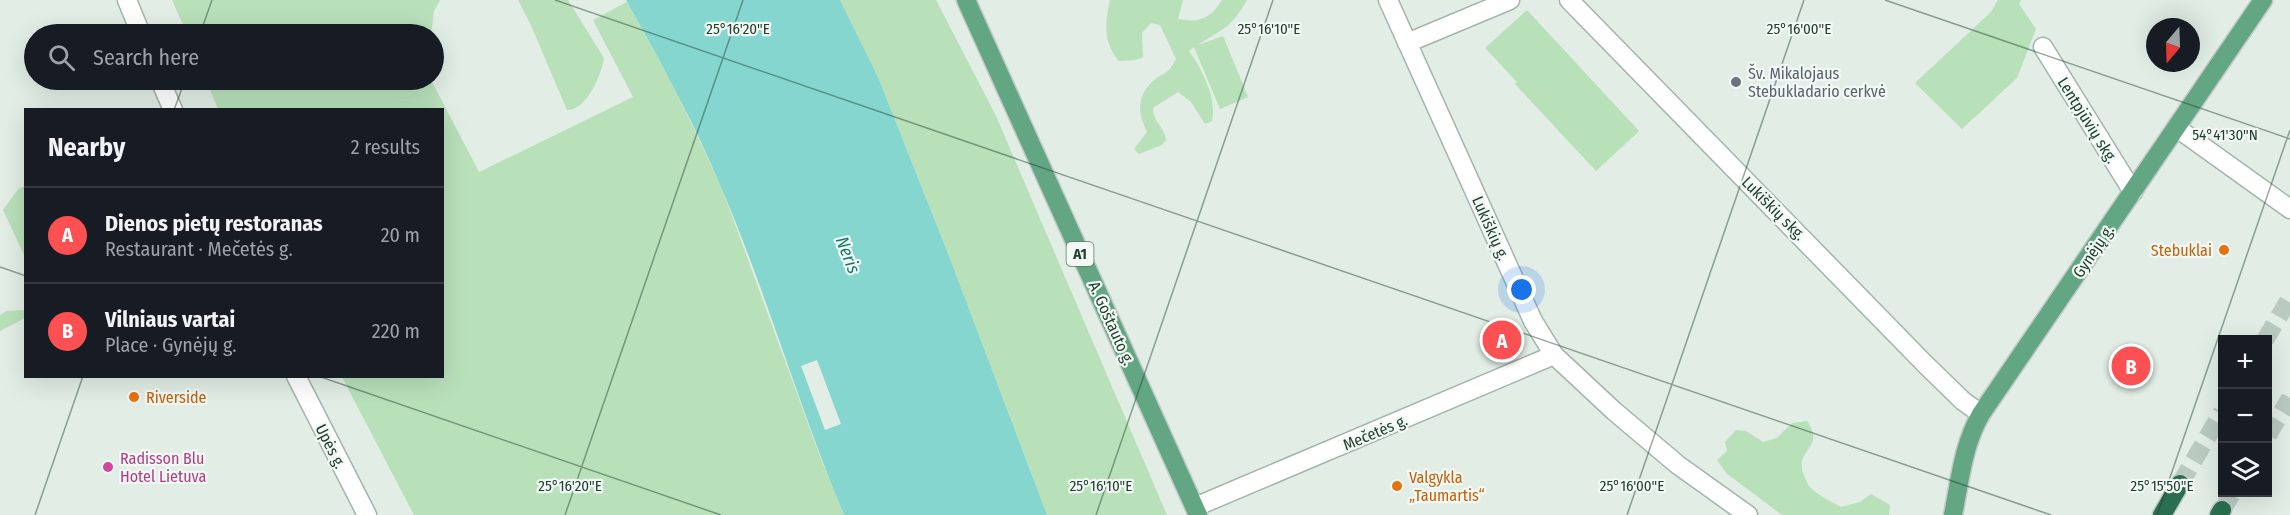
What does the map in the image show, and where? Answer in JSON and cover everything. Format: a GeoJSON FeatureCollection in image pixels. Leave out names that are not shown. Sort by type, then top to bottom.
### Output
{"type":"FeatureCollection","features":[{"type":"Feature","properties":{"kind":"highway"},"geometry":{"type":"LineString","coordinates":[[2162,515],[2180,484]]}},
{"type":"Feature","properties":{"kind":"main road","name":"A. Goštauto g."},"geometry":{"type":"LineString","coordinates":[[966,0],[1197,511]]}},
{"type":"Feature","properties":{"kind":"main road","name":"Gynėjų g."},"geometry":{"type":"LineString","coordinates":[[1953,515],[1971,430],[2264,0]]}},
{"type":"Feature","properties":{"kind":"street"},"geometry":{"type":"LineString","coordinates":[[127,0],[137,24]]}},
{"type":"Feature","properties":{"kind":"street","name":"Lukiškių g."},"geometry":{"type":"LineString","coordinates":[[1388,0],[1533,321],[1554,356],[1678,465],[1748,515]]}},
{"type":"Feature","properties":{"kind":"street"},"geometry":{"type":"LineString","coordinates":[[1407,43],[1510,0]]}},
{"type":"Feature","properties":{"kind":"street","name":"Lukiškių skg."},"geometry":{"type":"LineString","coordinates":[[1569,0],[1925,364],[1962,401],[1981,414]]}},
{"type":"Feature","properties":{"kind":"street","name":"Lentpjūvių skg."},"geometry":{"type":"LineString","coordinates":[[2043,47],[2133,192]]}},
{"type":"Feature","properties":{"kind":"street"},"geometry":{"type":"LineString","coordinates":[[164,90],[172,108]]}},
{"type":"Feature","properties":{"kind":"street"},"geometry":{"type":"LineString","coordinates":[[2177,128],[2290,209]]}},
{"type":"Feature","properties":{"kind":"street","name":"Mečetės g."},"geometry":{"type":"LineString","coordinates":[[1197,511],[1554,356]]}},
{"type":"Feature","properties":{"kind":"street","name":"Upės g."},"geometry":{"type":"LineString","coordinates":[[297,378],[367,515]]}},
{"type":"Feature","properties":{"kind":"green space"},"geometry":{"type":"Polygon","coordinates":[[[172,0],[440,0],[434,11],[432,24],[183,24],[172,0]]]}},
{"type":"Feature","properties":{"kind":"green space"},"geometry":{"type":"Polygon","coordinates":[[[518,0],[568,0],[604,58],[592,90],[581,105],[574,109],[567,110],[518,0]]]}},
{"type":"Feature","properties":{"kind":"green space"},"geometry":{"type":"Polygon","coordinates":[[[840,0],[936,0],[996,116],[1167,515],[1047,515],[949,256],[878,77],[840,0]]]}},
{"type":"Feature","properties":{"kind":"green space"},"geometry":{"type":"Polygon","coordinates":[[[1110,0],[1183,0],[1178,19],[1198,20],[1213,12],[1222,0],[1247,0],[1231,22],[1198,45],[1223,36],[1248,97],[1220,109],[1194,47],[1189,51],[1199,66],[1210,93],[1212,121],[1205,124],[1191,102],[1178,92],[1153,108],[1155,118],[1166,140],[1162,145],[1139,154],[1134,149],[1147,132],[1140,112],[1143,94],[1152,82],[1170,69],[1176,59],[1160,25],[1151,23],[1142,33],[1143,57],[1136,60],[1119,61],[1108,40],[1107,16],[1110,0]]]}},
{"type":"Feature","properties":{"kind":"green space"},"geometry":{"type":"Polygon","coordinates":[[[1998,0],[2021,0],[2019,4],[2036,29],[2017,78],[1962,129],[1915,83],[1991,12],[1998,0]]]}},
{"type":"Feature","properties":{"kind":"green space"},"geometry":{"type":"Polygon","coordinates":[[[627,2],[675,89],[721,186],[821,459],[844,515],[414,515],[343,378],[444,378],[444,108],[218,108],[210,90],[436,90],[479,172],[633,97],[593,20],[627,2]]]}},
{"type":"Feature","properties":{"kind":"green space"},"geometry":{"type":"Polygon","coordinates":[[[1527,10],[1639,131],[1596,171],[1515,84],[1517,82],[1485,48],[1527,10]]]}},
{"type":"Feature","properties":{"kind":"green space"},"geometry":{"type":"Polygon","coordinates":[[[24,186],[24,255],[3,210],[18,189],[24,186]]]}},
{"type":"Feature","properties":{"kind":"green space"},"geometry":{"type":"Polygon","coordinates":[[[24,310],[24,319],[0,331],[0,315],[6,311],[24,310]]]}},
{"type":"Feature","properties":{"kind":"green space"},"geometry":{"type":"Polygon","coordinates":[[[1807,421],[1813,437],[1802,465],[1809,486],[1841,507],[1860,502],[1871,494],[1890,505],[1889,515],[1782,515],[1726,473],[1717,460],[1727,451],[1725,442],[1736,430],[1746,431],[1763,442],[1777,438],[1792,423],[1807,421]]]}},
{"type":"Feature","properties":{"kind":"water","name":"Neris"},"geometry":{"type":"Polygon","coordinates":[[[626,0],[840,0],[878,77],[949,256],[1047,515],[844,515],[738,227],[711,163],[688,115],[626,0]]]}},
{"type":"Feature","properties":{"kind":"pier"},"geometry":{"type":"Polygon","coordinates":[[[817,360],[841,424],[825,430],[801,366],[817,360]]]}},
{"type":"Feature","properties":{"kind":"tunnel"},"geometry":{"type":"LineString","coordinates":[[2268,335],[2290,298]]}},
{"type":"Feature","properties":{"kind":"tunnel"},"geometry":{"type":"LineString","coordinates":[[2272,428],[2290,398]]}},
{"type":"Feature","properties":{"kind":"tunnel"},"geometry":{"type":"LineString","coordinates":[[2180,484],[2218,419]]}},
{"type":"Feature","properties":{"kind":"tunnel"},"geometry":{"type":"LineString","coordinates":[[2222,510],[2230,497]]}},
{"type":"Feature","properties":{"kind":"place","name":"Šv. Mikalojaus Stebukladario cerkvė"},"geometry":{"type":"Point","coordinates":[1736,82]}},
{"type":"Feature","properties":{"kind":"place","name":"Stebuklai"},"geometry":{"type":"Point","coordinates":[2224,250]}},
{"type":"Feature","properties":{"kind":"place","name":"Dienos pietų restoranas"},"geometry":{"type":"Point","coordinates":[1502,340]}},
{"type":"Feature","properties":{"kind":"place","name":"Vilniaus vartai"},"geometry":{"type":"Point","coordinates":[2131,366]}},
{"type":"Feature","properties":{"kind":"place","name":"Riverside"},"geometry":{"type":"Point","coordinates":[134,397]}},
{"type":"Feature","properties":{"kind":"place","name":"Radisson Blu Hotel Lietuva"},"geometry":{"type":"Point","coordinates":[108,467]}},
{"type":"Feature","properties":{"kind":"place","name":"Valgykla „Taumartis“"},"geometry":{"type":"Point","coordinates":[1397,486]}}]}
